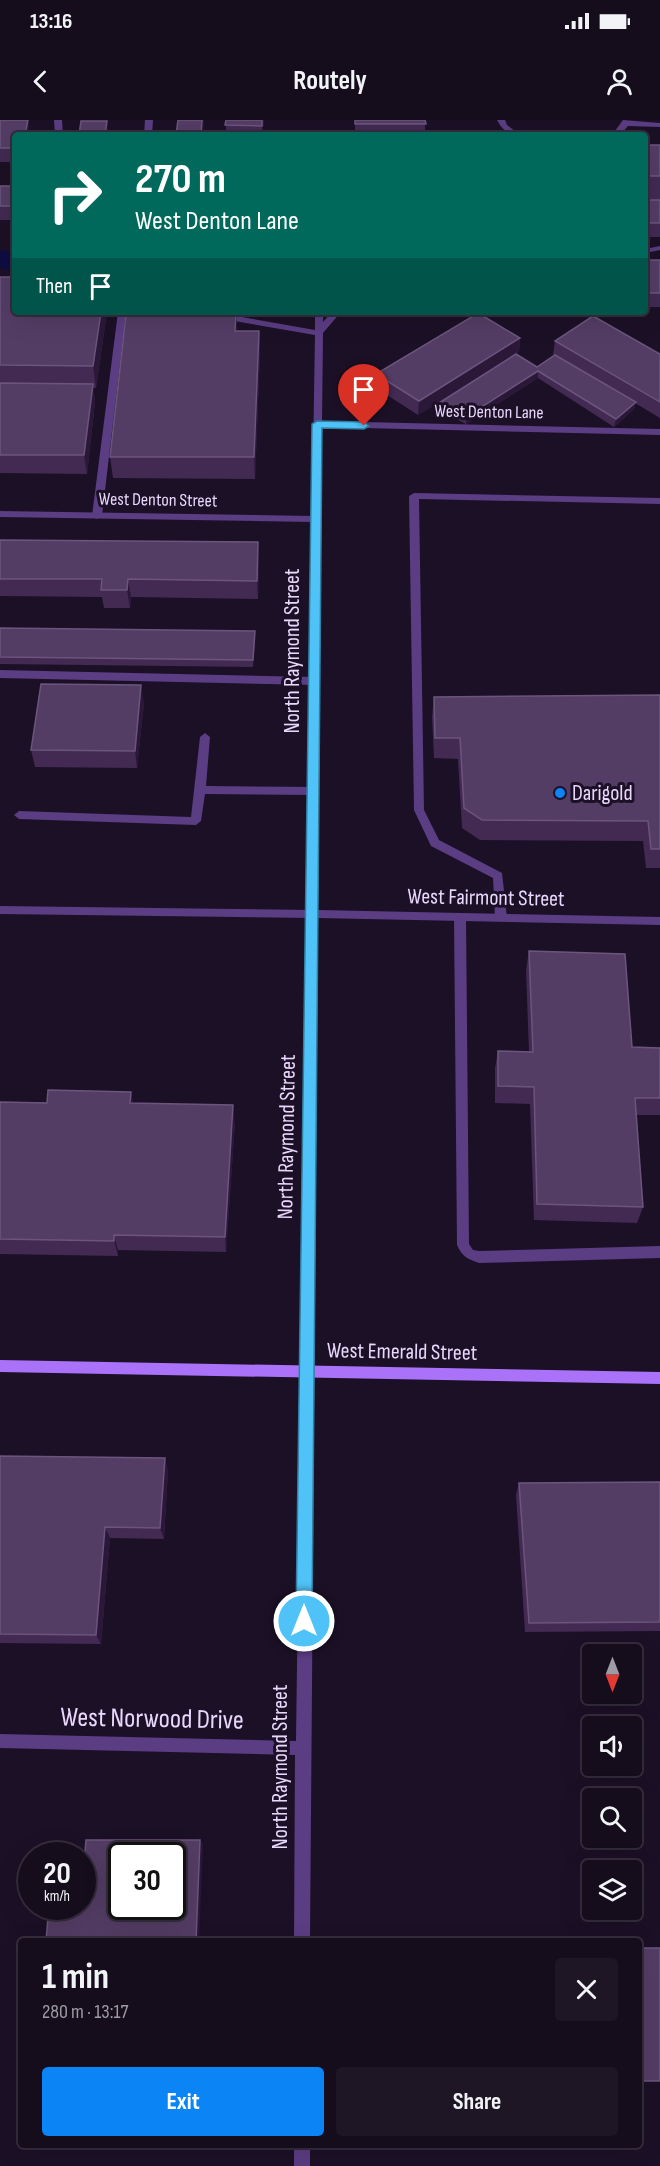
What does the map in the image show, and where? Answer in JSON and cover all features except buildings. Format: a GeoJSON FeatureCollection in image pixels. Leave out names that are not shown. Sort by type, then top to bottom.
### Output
{"type":"FeatureCollection","features":[{"type":"Feature","properties":{"kind":"main road","name":"West Emerald Street"},"geometry":{"type":"LineString","coordinates":[[0,1366],[660,1378]]}},
{"type":"Feature","properties":{"kind":"street"},"geometry":{"type":"LineString","coordinates":[[501,120],[504,126],[512,132]]}},
{"type":"Feature","properties":{"kind":"street"},"geometry":{"type":"LineString","coordinates":[[626,122],[660,125]]}},
{"type":"Feature","properties":{"kind":"street"},"geometry":{"type":"LineString","coordinates":[[97,516],[122,315]]}},
{"type":"Feature","properties":{"kind":"street"},"geometry":{"type":"LineString","coordinates":[[216,315],[318,333],[334,315]]}},
{"type":"Feature","properties":{"kind":"street","name":"North Raymond Street"},"geometry":{"type":"LineString","coordinates":[[302,1938],[302,1748],[319,315]]}},
{"type":"Feature","properties":{"kind":"street","name":"West Denton Lane"},"geometry":{"type":"LineString","coordinates":[[317,424],[660,432]]}},
{"type":"Feature","properties":{"kind":"street"},"geometry":{"type":"LineString","coordinates":[[501,918],[498,876],[435,843],[419,810],[414,496],[660,501]]}},
{"type":"Feature","properties":{"kind":"street","name":"West Denton Street"},"geometry":{"type":"LineString","coordinates":[[0,514],[315,519]]}},
{"type":"Feature","properties":{"kind":"street"},"geometry":{"type":"LineString","coordinates":[[0,674],[315,681]]}},
{"type":"Feature","properties":{"kind":"street"},"geometry":{"type":"LineString","coordinates":[[20,814],[196,821],[205,737]]}},
{"type":"Feature","properties":{"kind":"street"},"geometry":{"type":"LineString","coordinates":[[200,790],[313,791]]}},
{"type":"Feature","properties":{"kind":"street","name":"West Fairmont Street"},"geometry":{"type":"LineString","coordinates":[[0,909],[660,921]]}},
{"type":"Feature","properties":{"kind":"street"},"geometry":{"type":"LineString","coordinates":[[460,917],[463,1245],[469,1254],[479,1257],[660,1252]]}},
{"type":"Feature","properties":{"kind":"street","name":"West Norwood Drive"},"geometry":{"type":"LineString","coordinates":[[0,1741],[302,1748]]}},
{"type":"Feature","properties":{"kind":"street"},"geometry":{"type":"LineString","coordinates":[[302,2148],[302,2166]]}},
{"type":"Feature","properties":{"kind":"waterway"},"geometry":{"type":"LineString","coordinates":[[0,259],[12,261]]}},
{"type":"Feature","properties":{"kind":"place","name":"Darigold"},"geometry":{"type":"Point","coordinates":[560,793]}},
{"type":"Feature","properties":{"kind":"route"},"geometry":{"type":"LineString","coordinates":[[304,1621],[317,424],[364,426]]}}]}
